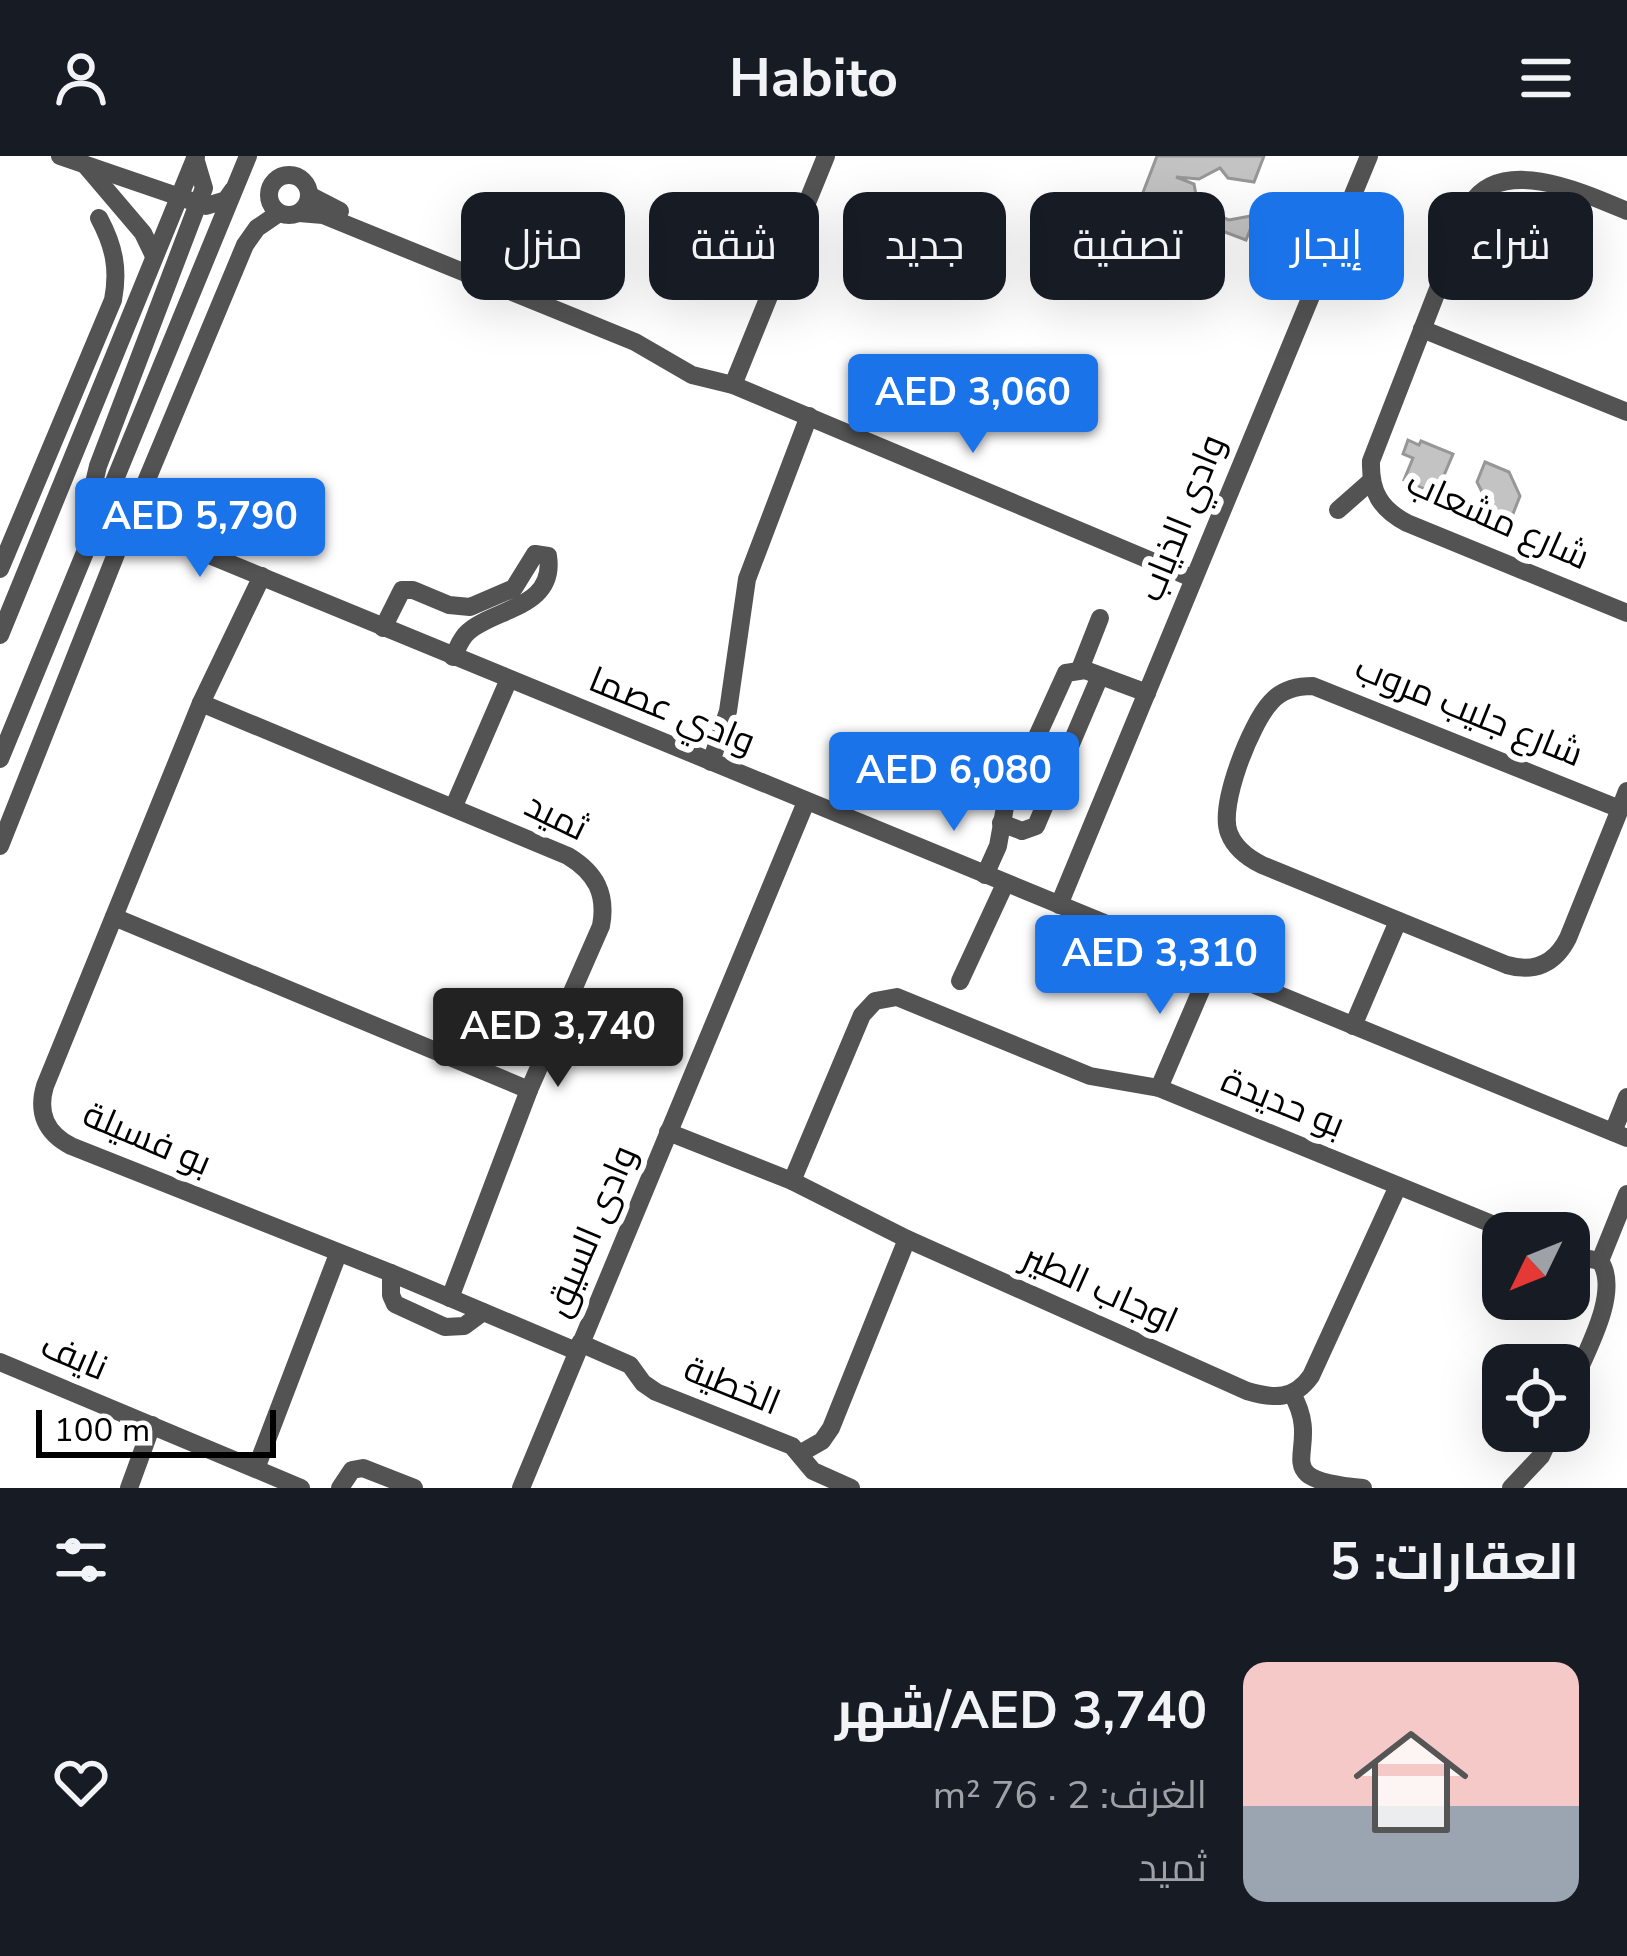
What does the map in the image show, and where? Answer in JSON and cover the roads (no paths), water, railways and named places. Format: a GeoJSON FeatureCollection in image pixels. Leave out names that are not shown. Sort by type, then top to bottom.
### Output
{"type":"FeatureCollection","features":[{"type":"Feature","properties":{"kind":"street"},"geometry":{"type":"LineString","coordinates":[[60,156],[200,204],[219,203],[236,186]]}},
{"type":"Feature","properties":{"kind":"street"},"geometry":{"type":"LineString","coordinates":[[0,759],[248,156]]}},
{"type":"Feature","properties":{"kind":"street"},"geometry":{"type":"LineString","coordinates":[[290,156],[297,199]]}},
{"type":"Feature","properties":{"kind":"street"},"geometry":{"type":"LineString","coordinates":[[733,385],[826,156]]}},
{"type":"Feature","properties":{"kind":"street","name":"وادي الذياب"},"geometry":{"type":"LineString","coordinates":[[1058,905],[1369,156]]}},
{"type":"Feature","properties":{"kind":"street"},"geometry":{"type":"LineString","coordinates":[[92,538],[89,504],[98,466],[200,204],[204,180],[194,157]]}},
{"type":"Feature","properties":{"kind":"street"},"geometry":{"type":"LineString","coordinates":[[0,635],[194,157]]}},
{"type":"Feature","properties":{"kind":"street"},"geometry":{"type":"LineString","coordinates":[[86,166],[105,194],[143,232],[154,256]]}},
{"type":"Feature","properties":{"kind":"street","name":"شارع مشعاب"},"geometry":{"type":"LineString","coordinates":[[1478,192],[1508,171],[1534,172],[1582,192]]}},
{"type":"Feature","properties":{"kind":"street","name":"شارع مشعاب"},"geometry":{"type":"LineString","coordinates":[[1593,197],[1627,211]]}},
{"type":"Feature","properties":{"kind":"street"},"geometry":{"type":"LineString","coordinates":[[297,199],[626,328],[733,385],[1192,578]]}},
{"type":"Feature","properties":{"kind":"street"},"geometry":{"type":"LineString","coordinates":[[0,846],[245,245],[257,228],[297,199]]}},
{"type":"Feature","properties":{"kind":"street"},"geometry":{"type":"LineString","coordinates":[[0,569],[113,300],[117,269],[100,218]]}},
{"type":"Feature","properties":{"kind":"street","name":"شارع مشعاب"},"geometry":{"type":"LineString","coordinates":[[1434,300],[1371,461],[1370,481],[1377,499],[1407,523],[1627,613]]}},
{"type":"Feature","properties":{"kind":"street"},"geometry":{"type":"LineString","coordinates":[[1422,329],[1627,412]]}},
{"type":"Feature","properties":{"kind":"street"},"geometry":{"type":"LineString","coordinates":[[711,762],[728,711],[747,579],[809,416]]}},
{"type":"Feature","properties":{"kind":"street"},"geometry":{"type":"LineString","coordinates":[[1338,510],[1370,481]]}},
{"type":"Feature","properties":{"kind":"street"},"geometry":{"type":"LineString","coordinates":[[120,544],[158,534],[141,492]]}},
{"type":"Feature","properties":{"kind":"street","name":"وادي عصما"},"geometry":{"type":"LineString","coordinates":[[158,534],[1620,1135]]}},
{"type":"Feature","properties":{"kind":"street"},"geometry":{"type":"LineString","coordinates":[[383,628],[402,590],[470,608],[514,588],[535,554],[548,556],[550,566],[533,597],[472,628],[453,657]]}},
{"type":"Feature","properties":{"kind":"street","name":"بو فسيلة"},"geometry":{"type":"LineString","coordinates":[[262,576],[201,704],[45,1086],[41,1109],[48,1127],[71,1146],[578,1347]]}},
{"type":"Feature","properties":{"kind":"street"},"geometry":{"type":"LineString","coordinates":[[985,875],[998,846],[1000,823],[1063,678],[1080,669],[1100,618]]}},
{"type":"Feature","properties":{"kind":"street"},"geometry":{"type":"LineString","coordinates":[[1080,669],[1147,693]]}},
{"type":"Feature","properties":{"kind":"street"},"geometry":{"type":"LineString","coordinates":[[1000,823],[1022,831],[1036,826],[1100,676]]}},
{"type":"Feature","properties":{"kind":"street"},"geometry":{"type":"LineString","coordinates":[[454,806],[509,679]]}},
{"type":"Feature","properties":{"kind":"street","name":"شارع جليب مروب"},"geometry":{"type":"LineString","coordinates":[[1299,686],[1328,689],[1623,800],[1562,949],[1532,969],[1507,965],[1262,865],[1248,858],[1229,833],[1225,818],[1231,788],[1264,711],[1285,691],[1299,686]]}},
{"type":"Feature","properties":{"kind":"street","name":"ثميد"},"geometry":{"type":"LineString","coordinates":[[201,704],[568,856],[593,876],[602,897],[601,926],[529,1090],[449,1298]]}},
{"type":"Feature","properties":{"kind":"street"},"geometry":{"type":"LineString","coordinates":[[0,772],[39,750]]}},
{"type":"Feature","properties":{"kind":"street","name":"وادى السيق"},"geometry":{"type":"LineString","coordinates":[[521,1488],[806,802]]}},
{"type":"Feature","properties":{"kind":"street"},"geometry":{"type":"LineString","coordinates":[[960,981],[1006,884]]}},
{"type":"Feature","properties":{"kind":"street"},"geometry":{"type":"LineString","coordinates":[[114,916],[529,1090]]}},
{"type":"Feature","properties":{"kind":"street"},"geometry":{"type":"LineString","coordinates":[[1352,1026],[1398,921]]}},
{"type":"Feature","properties":{"kind":"street"},"geometry":{"type":"LineString","coordinates":[[1159,1088],[1210,968]]}},
{"type":"Feature","properties":{"kind":"street","name":"بو حديدة"},"geometry":{"type":"LineString","coordinates":[[792,1181],[862,1015],[881,998],[904,999],[1090,1076],[1159,1088],[1482,1220]]}},
{"type":"Feature","properties":{"kind":"street"},"geometry":{"type":"LineString","coordinates":[[1620,1135],[1627,1097]]}},
{"type":"Feature","properties":{"kind":"street","name":"اوجاب الطير"},"geometry":{"type":"LineString","coordinates":[[668,1132],[792,1181],[908,1239],[1247,1391],[1279,1397],[1292,1394]]}},
{"type":"Feature","properties":{"kind":"street"},"geometry":{"type":"LineString","coordinates":[[1292,1488],[1303,1468],[1302,1420],[1292,1394],[1302,1388],[1318,1364],[1398,1186]]}},
{"type":"Feature","properties":{"kind":"street"},"geometry":{"type":"LineString","coordinates":[[1600,1261],[1627,1194]]}},
{"type":"Feature","properties":{"kind":"street","name":"الخطية"},"geometry":{"type":"LineString","coordinates":[[801,1453],[822,1441],[831,1428],[908,1239]]}},
{"type":"Feature","properties":{"kind":"street"},"geometry":{"type":"LineString","coordinates":[[257,1466],[338,1253]]}},
{"type":"Feature","properties":{"kind":"street"},"geometry":{"type":"LineString","coordinates":[[1590,1259],[1600,1261]]}},
{"type":"Feature","properties":{"kind":"street"},"geometry":{"type":"LineString","coordinates":[[1588,1344],[1608,1296],[1607,1274],[1600,1261]]}},
{"type":"Feature","properties":{"kind":"street"},"geometry":{"type":"LineString","coordinates":[[391,1273],[392,1300],[424,1318],[458,1328],[483,1312]]}},
{"type":"Feature","properties":{"kind":"street","name":"الخطية"},"geometry":{"type":"LineString","coordinates":[[578,1347],[629,1365],[656,1392],[792,1446],[813,1471],[851,1488]]}},
{"type":"Feature","properties":{"kind":"street","name":"نايف"},"geometry":{"type":"LineString","coordinates":[[0,1362],[302,1488]]}},
{"type":"Feature","properties":{"kind":"street"},"geometry":{"type":"LineString","coordinates":[[129,1488],[152,1425]]}},
{"type":"Feature","properties":{"kind":"street"},"geometry":{"type":"LineString","coordinates":[[1511,1488],[1543,1452]]}},
{"type":"Feature","properties":{"kind":"street"},"geometry":{"type":"LineString","coordinates":[[340,1488],[352,1470],[363,1468],[414,1488]]}},
{"type":"Feature","properties":{"kind":"street"},"geometry":{"type":"LineString","coordinates":[[1303,1468],[1318,1483],[1364,1488]]}}]}
